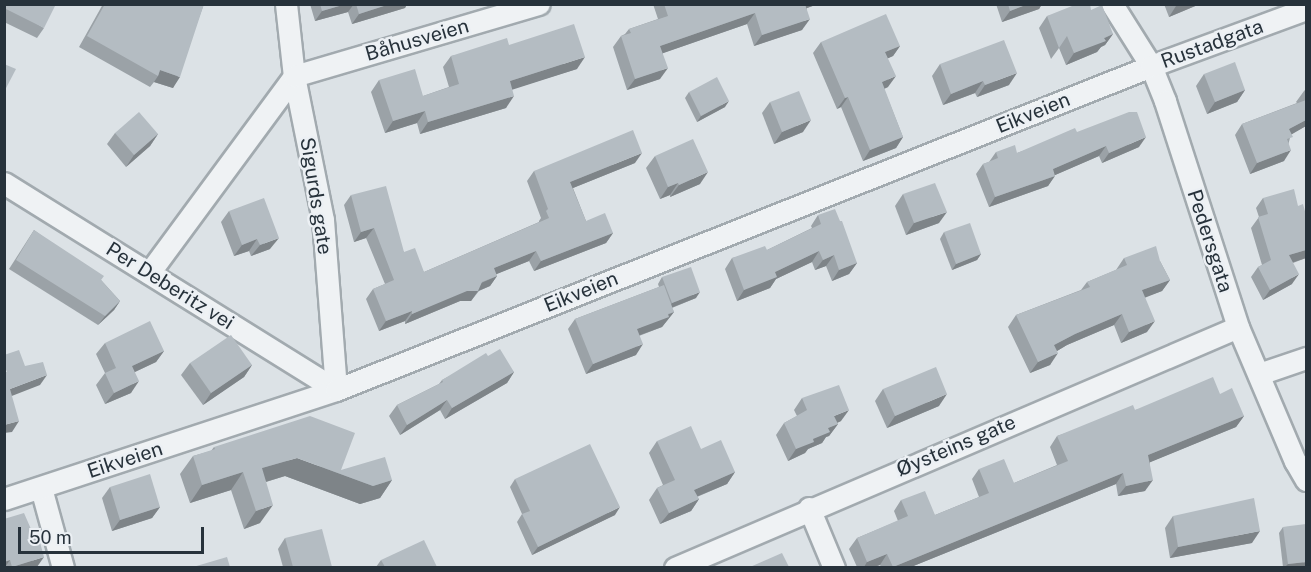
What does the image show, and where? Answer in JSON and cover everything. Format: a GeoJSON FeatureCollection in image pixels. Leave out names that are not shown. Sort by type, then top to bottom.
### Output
{"type":"FeatureCollection","features":[{"type":"Feature","properties":{"kind":"street","name":"Sigurds gate"},"geometry":{"type":"LineString","coordinates":[[286,4],[294,76],[323,220],[336,390]]}},
{"type":"Feature","properties":{"kind":"street","name":"Båhusveien"},"geometry":{"type":"LineString","coordinates":[[294,76],[539,4]]}},
{"type":"Feature","properties":{"kind":"street","name":"Pedersgata"},"geometry":{"type":"LineString","coordinates":[[1112,4],[1151,66],[1166,101],[1238,327],[1295,461],[1306,480]]}},
{"type":"Feature","properties":{"kind":"street","name":"Rustadgata"},"geometry":{"type":"LineString","coordinates":[[1151,66],[1306,9]]}},
{"type":"Feature","properties":{"kind":"street","name":"Eikveien"},"geometry":{"type":"LineString","coordinates":[[4,499],[336,390],[1151,66]]}},
{"type":"Feature","properties":{"kind":"street"},"geometry":{"type":"LineString","coordinates":[[149,273],[294,76]]}},
{"type":"Feature","properties":{"kind":"street","name":"Per Deberitz vei"},"geometry":{"type":"LineString","coordinates":[[4,183],[336,390]]}},
{"type":"Feature","properties":{"kind":"street","name":"Øysteins gate"},"geometry":{"type":"LineString","coordinates":[[675,567],[808,508],[1238,327]]}},
{"type":"Feature","properties":{"kind":"street"},"geometry":{"type":"LineString","coordinates":[[1259,374],[1306,358]]}},
{"type":"Feature","properties":{"kind":"street"},"geometry":{"type":"LineString","coordinates":[[41,488],[63,567]]}},
{"type":"Feature","properties":{"kind":"street"},"geometry":{"type":"LineString","coordinates":[[808,508],[834,567]]}},
{"type":"Feature","properties":{"kind":"building"},"geometry":{"type":"Polygon","coordinates":[[[4,4],[56,4],[44,28],[4,8],[4,4]]]}},
{"type":"Feature","properties":{"kind":"building"},"geometry":{"type":"Polygon","coordinates":[[[105,4],[204,4],[180,77],[160,70],[158,76],[87,36],[105,4]]]}},
{"type":"Feature","properties":{"kind":"building"},"geometry":{"type":"Polygon","coordinates":[[[320,4],[346,4],[322,11],[320,4]]]}},
{"type":"Feature","properties":{"kind":"building"},"geometry":{"type":"Polygon","coordinates":[[[356,4],[390,4],[359,14],[356,4]]]}},
{"type":"Feature","properties":{"kind":"building"},"geometry":{"type":"Polygon","coordinates":[[[664,4],[805,4],[810,19],[762,35],[755,13],[660,46],[668,68],[635,79],[621,36],[631,33],[629,29],[668,16],[664,4]]]}},
{"type":"Feature","properties":{"kind":"building"},"geometry":{"type":"Polygon","coordinates":[[[1008,4],[1028,4],[1010,11],[1008,4]]]}},
{"type":"Feature","properties":{"kind":"building"},"geometry":{"type":"Polygon","coordinates":[[[1077,4],[1090,4],[1091,10],[1102,5],[1113,34],[1104,38],[1106,41],[1074,53],[1067,36],[1059,48],[1047,16],[1077,4]]]}},
{"type":"Feature","properties":{"kind":"building"},"geometry":{"type":"Polygon","coordinates":[[[886,14],[900,46],[885,52],[896,76],[882,82],[903,137],[870,150],[848,97],[845,98],[821,42],[886,14]]]}},
{"type":"Feature","properties":{"kind":"building"},"geometry":{"type":"Polygon","coordinates":[[[574,24],[585,57],[510,81],[514,96],[428,122],[425,111],[393,121],[379,80],[415,69],[423,96],[459,84],[451,56],[507,38],[509,45],[574,24]]]}},
{"type":"Feature","properties":{"kind":"building"},"geometry":{"type":"Polygon","coordinates":[[[1004,40],[1017,73],[985,85],[983,81],[951,94],[940,64],[1004,40]]]}},
{"type":"Feature","properties":{"kind":"building"},"geometry":{"type":"Polygon","coordinates":[[[1235,62],[1245,90],[1215,102],[1204,74],[1235,62]]]}},
{"type":"Feature","properties":{"kind":"building"},"geometry":{"type":"Polygon","coordinates":[[[4,64],[16,69],[4,92],[4,64]]]}},
{"type":"Feature","properties":{"kind":"building"},"geometry":{"type":"Polygon","coordinates":[[[717,77],[729,101],[701,116],[689,92],[717,77]]]}},
{"type":"Feature","properties":{"kind":"building"},"geometry":{"type":"Polygon","coordinates":[[[799,91],[811,120],[782,132],[770,102],[799,91]]]}},
{"type":"Feature","properties":{"kind":"building"},"geometry":{"type":"Polygon","coordinates":[[[1306,100],[1306,120],[1289,129],[1293,137],[1287,139],[1291,150],[1257,163],[1242,124],[1306,100]]]}},
{"type":"Feature","properties":{"kind":"building"},"geometry":{"type":"Polygon","coordinates":[[[139,112],[158,134],[134,155],[115,133],[139,112]]]}},
{"type":"Feature","properties":{"kind":"building"},"geometry":{"type":"Polygon","coordinates":[[[1129,112],[1137,112],[1146,137],[1109,153],[1106,146],[1053,169],[1055,176],[995,197],[983,164],[998,158],[996,152],[1015,145],[1017,153],[1075,128],[1077,132],[1129,112]]]}},
{"type":"Feature","properties":{"kind":"building"},"geometry":{"type":"Polygon","coordinates":[[[633,130],[642,153],[570,182],[586,221],[605,213],[613,233],[541,261],[536,251],[494,268],[497,276],[482,282],[478,291],[467,291],[412,314],[412,311],[386,321],[373,289],[394,280],[374,228],[361,232],[351,195],[386,186],[404,252],[415,248],[424,272],[549,218],[534,171],[633,130]]]}},
{"type":"Feature","properties":{"kind":"building"},"geometry":{"type":"Polygon","coordinates":[[[693,139],[708,172],[679,185],[678,183],[668,187],[655,156],[693,139]]]}},
{"type":"Feature","properties":{"kind":"building"},"geometry":{"type":"Polygon","coordinates":[[[935,183],[947,212],[914,223],[903,194],[935,183]]]}},
{"type":"Feature","properties":{"kind":"building"},"geometry":{"type":"Polygon","coordinates":[[[1294,189],[1298,206],[1303,204],[1306,215],[1306,250],[1289,255],[1299,274],[1270,290],[1258,267],[1271,260],[1258,217],[1268,214],[1263,198],[1294,189]]]}},
{"type":"Feature","properties":{"kind":"building"},"geometry":{"type":"Polygon","coordinates":[[[264,198],[279,238],[260,245],[257,239],[242,245],[229,211],[264,198]]]}},
{"type":"Feature","properties":{"kind":"building"},"geometry":{"type":"Polygon","coordinates":[[[835,209],[842,221],[857,263],[839,270],[834,255],[823,260],[819,251],[775,272],[777,277],[744,290],[732,258],[765,246],[767,250],[821,224],[818,215],[835,209]]]}},
{"type":"Feature","properties":{"kind":"building"},"geometry":{"type":"Polygon","coordinates":[[[970,223],[981,254],[956,264],[944,232],[970,223]]]}},
{"type":"Feature","properties":{"kind":"building"},"geometry":{"type":"Polygon","coordinates":[[[34,230],[104,276],[101,280],[120,301],[105,316],[16,260],[34,230]]]}},
{"type":"Feature","properties":{"kind":"building"},"geometry":{"type":"Polygon","coordinates":[[[1156,246],[1160,261],[1170,280],[1142,290],[1155,321],[1129,332],[1122,314],[1054,345],[1058,353],[1038,362],[1016,315],[1090,287],[1087,282],[1127,265],[1124,258],[1156,246]]]}},
{"type":"Feature","properties":{"kind":"building"},"geometry":{"type":"Polygon","coordinates":[[[691,267],[700,292],[672,303],[662,277],[691,267]]]}},
{"type":"Feature","properties":{"kind":"building"},"geometry":{"type":"Polygon","coordinates":[[[664,285],[674,312],[668,314],[669,317],[637,329],[643,344],[593,364],[575,319],[664,285]]]}},
{"type":"Feature","properties":{"kind":"building"},"geometry":{"type":"Polygon","coordinates":[[[150,321],[164,351],[132,366],[139,381],[114,393],[105,373],[116,368],[105,343],[150,321]]]}},
{"type":"Feature","properties":{"kind":"building"},"geometry":{"type":"Polygon","coordinates":[[[231,335],[252,365],[211,393],[190,363],[231,335]]]}},
{"type":"Feature","properties":{"kind":"building"},"geometry":{"type":"Polygon","coordinates":[[[500,349],[514,372],[452,408],[447,400],[407,425],[397,405],[443,382],[442,380],[486,353],[488,356],[500,349]]]}},
{"type":"Feature","properties":{"kind":"building"},"geometry":{"type":"Polygon","coordinates":[[[19,350],[25,366],[43,362],[47,375],[10,389],[19,421],[4,425],[4,372],[7,372],[4,355],[19,350]]]}},
{"type":"Feature","properties":{"kind":"building"},"geometry":{"type":"Polygon","coordinates":[[[936,367],[947,394],[895,416],[883,389],[936,367]]]}},
{"type":"Feature","properties":{"kind":"building"},"geometry":{"type":"Polygon","coordinates":[[[1213,377],[1220,394],[1232,388],[1244,416],[1148,455],[1153,480],[1126,486],[1123,473],[893,567],[887,554],[867,562],[857,538],[908,516],[901,500],[925,491],[935,515],[989,493],[979,469],[1004,459],[1014,483],[1068,461],[1057,436],[1133,405],[1135,410],[1213,377]]]}},
{"type":"Feature","properties":{"kind":"building"},"geometry":{"type":"Polygon","coordinates":[[[839,385],[849,410],[834,416],[838,424],[828,428],[830,432],[796,449],[784,423],[807,410],[802,398],[839,385]]]}},
{"type":"Feature","properties":{"kind":"building"},"geometry":{"type":"Polygon","coordinates":[[[310,416],[355,433],[341,470],[385,457],[392,480],[373,486],[297,458],[262,468],[273,505],[256,511],[243,472],[202,485],[193,456],[310,416]]]}},
{"type":"Feature","properties":{"kind":"building"},"geometry":{"type":"Polygon","coordinates":[[[691,426],[701,449],[721,440],[735,472],[694,490],[699,499],[669,513],[657,488],[675,480],[657,441],[691,426]]]}},
{"type":"Feature","properties":{"kind":"building"},"geometry":{"type":"Polygon","coordinates":[[[590,444],[620,507],[538,547],[522,514],[530,511],[515,479],[590,444]]]}},
{"type":"Feature","properties":{"kind":"building"},"geometry":{"type":"Polygon","coordinates":[[[150,474],[160,507],[120,520],[110,487],[150,474]]]}},
{"type":"Feature","properties":{"kind":"building"},"geometry":{"type":"Polygon","coordinates":[[[1254,498],[1260,531],[1178,547],[1173,516],[1254,498]]]}},
{"type":"Feature","properties":{"kind":"building"},"geometry":{"type":"Polygon","coordinates":[[[24,513],[34,536],[38,535],[44,557],[12,567],[10,560],[4,562],[4,519],[24,513]]]}},
{"type":"Feature","properties":{"kind":"building"},"geometry":{"type":"Polygon","coordinates":[[[1306,524],[1306,562],[1288,564],[1283,527],[1306,524]]]}},
{"type":"Feature","properties":{"kind":"building"},"geometry":{"type":"Polygon","coordinates":[[[322,529],[332,567],[293,567],[285,538],[322,529]]]}},
{"type":"Feature","properties":{"kind":"building"},"geometry":{"type":"Polygon","coordinates":[[[424,540],[437,567],[385,567],[381,560],[424,540]]]}},
{"type":"Feature","properties":{"kind":"building"},"geometry":{"type":"Polygon","coordinates":[[[782,553],[789,567],[750,567],[782,553]]]}},
{"type":"Feature","properties":{"kind":"building"},"geometry":{"type":"Polygon","coordinates":[[[227,557],[230,567],[193,567],[227,557]]]}}]}
